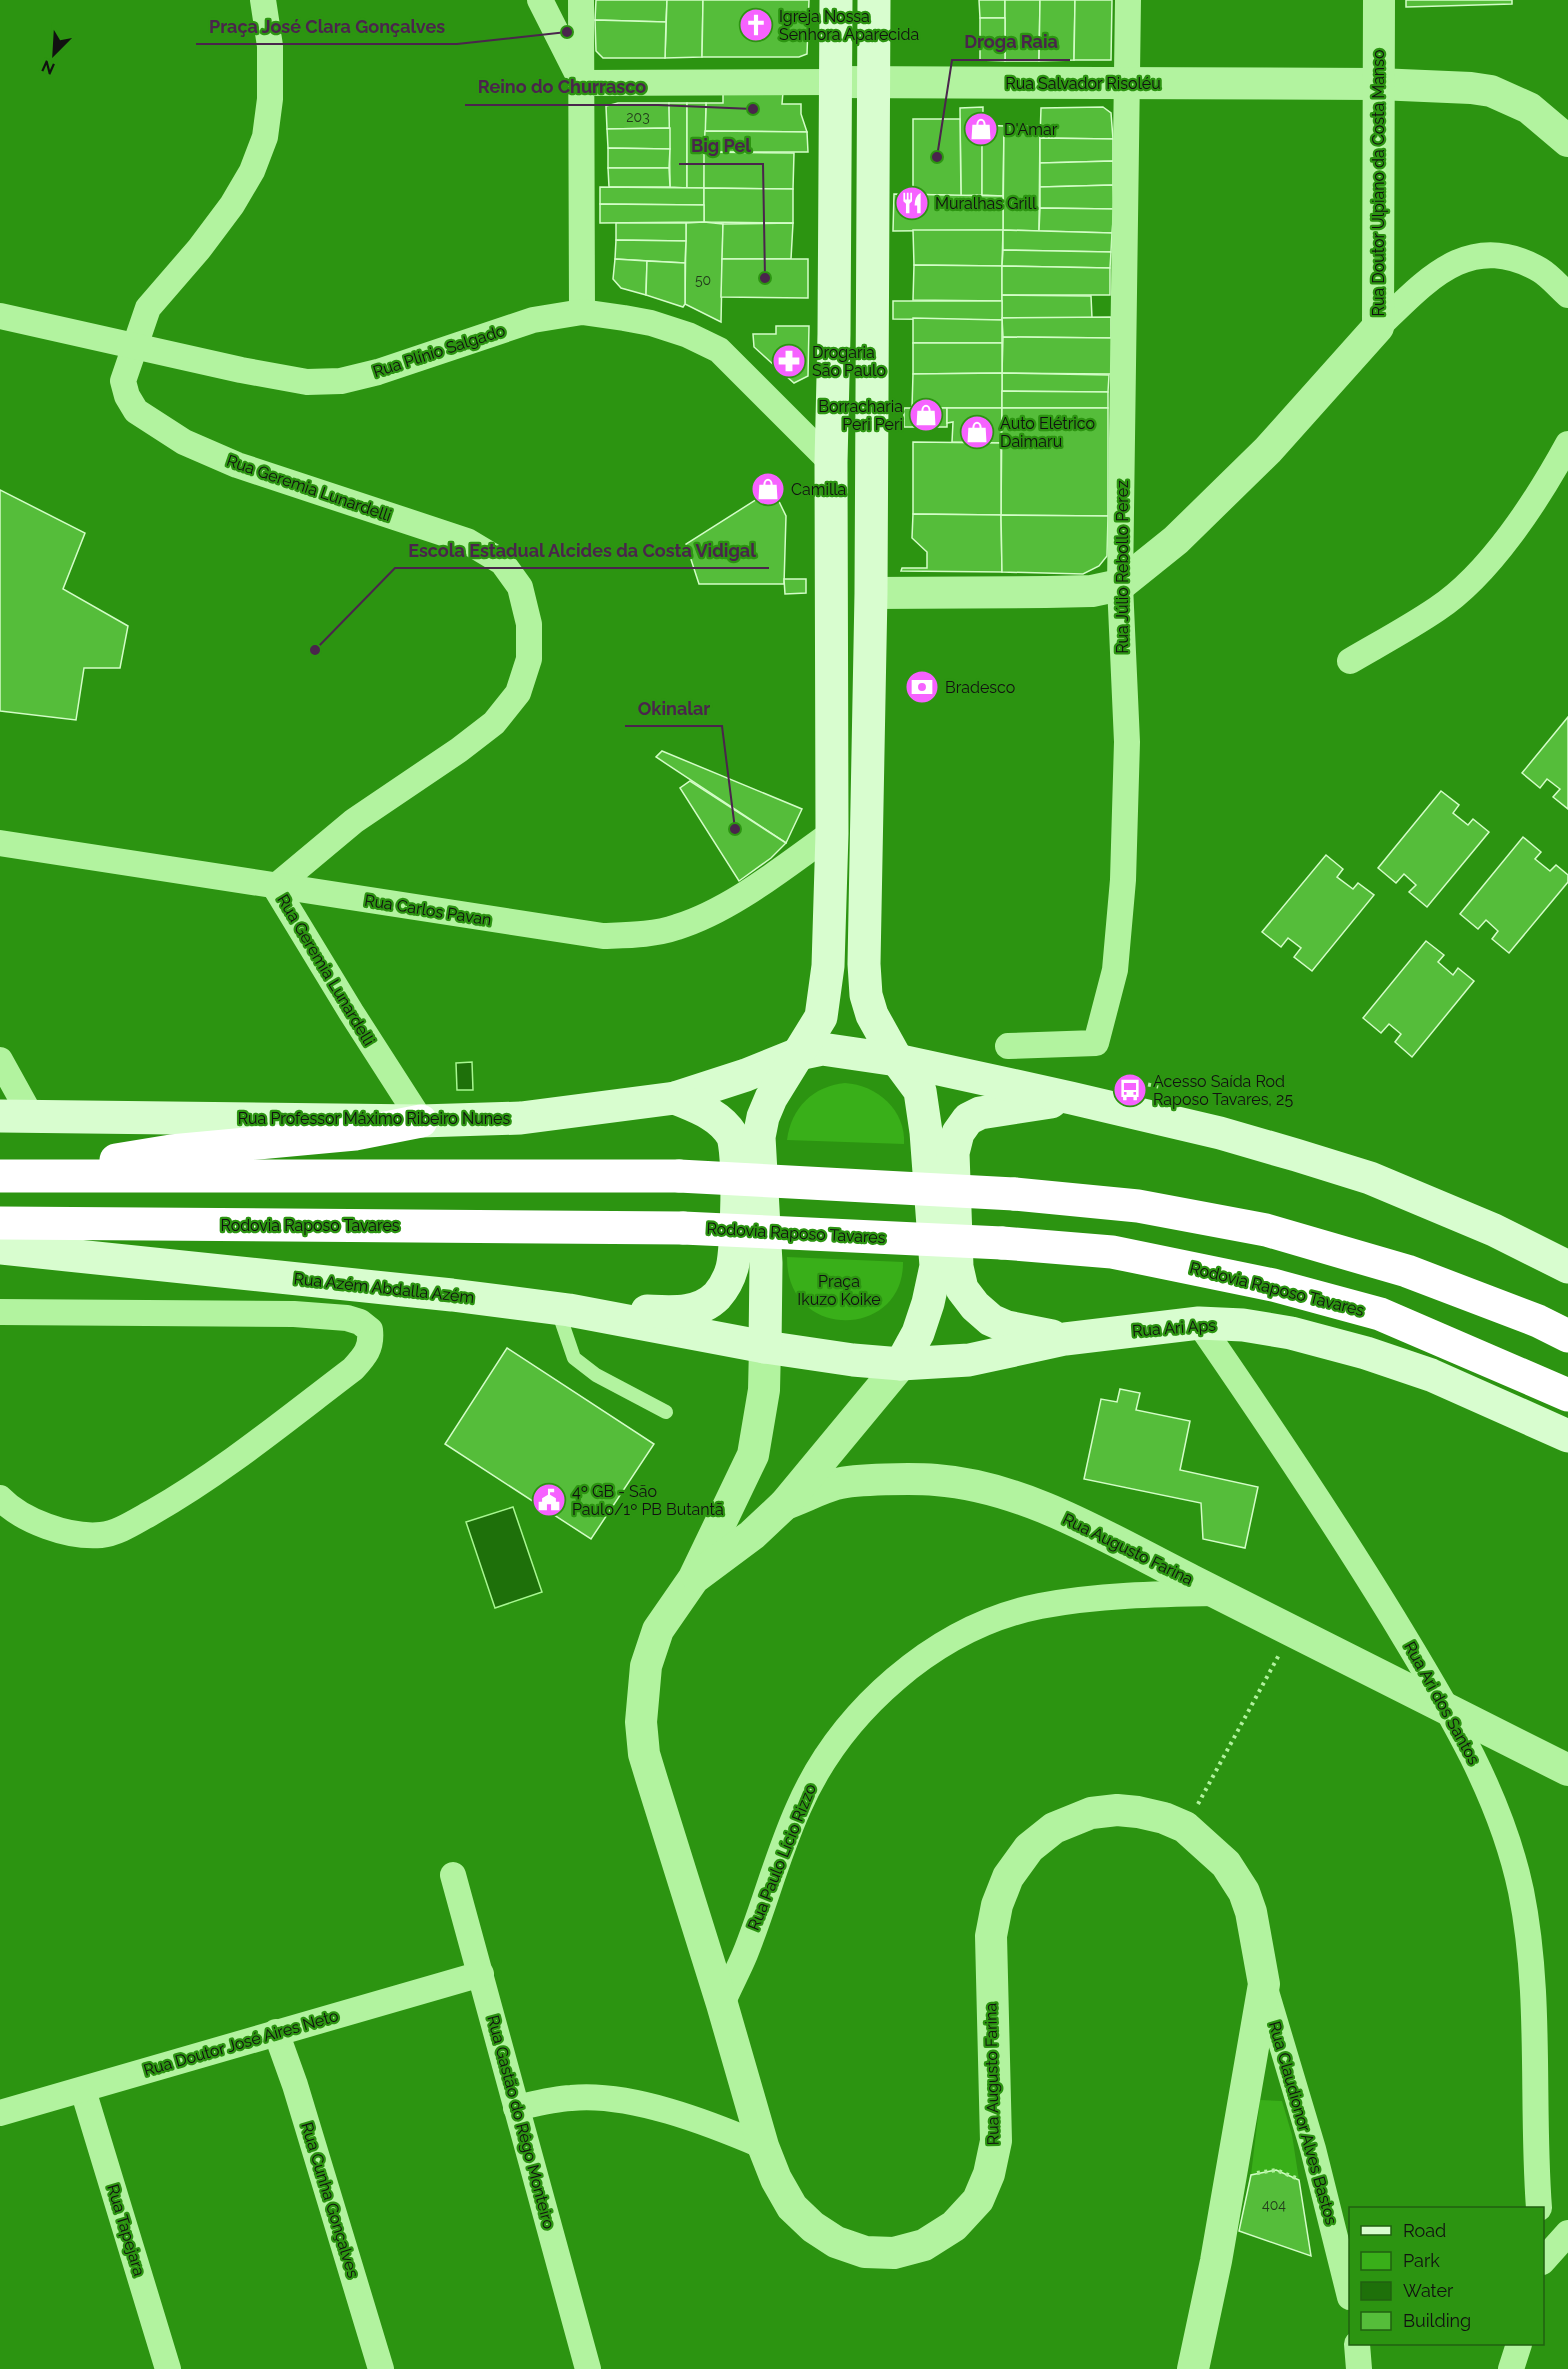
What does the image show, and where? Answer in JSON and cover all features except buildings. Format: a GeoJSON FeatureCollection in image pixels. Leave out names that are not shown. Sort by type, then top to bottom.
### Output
{"type":"FeatureCollection","features":[{"type":"Feature","properties":{"kind":"highway"},"geometry":{"type":"LineString","coordinates":[[8,1175],[171,1151],[355,1134],[421,1121]]}},
{"type":"Feature","properties":{"kind":"highway"},"geometry":{"type":"LineString","coordinates":[[8,1175],[679,1176],[1014,1194],[1138,1206],[1266,1230],[1407,1271],[1538,1321],[1568,1336]]}},
{"type":"Feature","properties":{"kind":"highway","name":"Rodovia Raposo Tavares"},"geometry":{"type":"LineString","coordinates":[[0,1223],[683,1228],[1002,1243],[1112,1252],[1273,1285],[1380,1314],[1568,1395]]}},
{"type":"Feature","properties":{"kind":"main road"},"geometry":{"type":"LineString","coordinates":[[765,1347],[766,1263],[759,1137],[763,1117],[771,1098],[821,1017],[826,985],[832,834],[831,462],[836,0]]}},
{"type":"Feature","properties":{"kind":"main road"},"geometry":{"type":"LineString","coordinates":[[874,0],[871,594],[864,964],[866,995],[872,1015],[897,1060],[920,1091],[924,1110],[936,1266],[928,1303],[918,1333],[901,1364]]}},
{"type":"Feature","properties":{"kind":"main road","name":"Rua Professor Máximo Ribeiro Nunes"},"geometry":{"type":"LineString","coordinates":[[15,1116],[421,1121],[521,1118],[675,1098],[746,1075],[798,1054],[822,1049],[897,1060],[1220,1133],[1370,1178],[1494,1230],[1568,1267]]}},
{"type":"Feature","properties":{"kind":"main road"},"geometry":{"type":"LineString","coordinates":[[563,1309],[682,1312],[702,1307],[716,1297],[725,1286],[733,1266],[738,1164],[733,1138],[723,1124],[708,1112],[675,1098]]}},
{"type":"Feature","properties":{"kind":"main road"},"geometry":{"type":"LineString","coordinates":[[1065,1339],[1007,1327],[991,1320],[975,1306],[962,1289],[957,1267],[953,1153],[958,1133],[969,1119],[980,1113],[1071,1098]]}},
{"type":"Feature","properties":{"kind":"main road","name":"Rua Azém Abdalla Azém"},"geometry":{"type":"LineString","coordinates":[[0,1248],[452,1294],[563,1309],[765,1347]]}},
{"type":"Feature","properties":{"kind":"main road","name":"Rua Ari Aps"},"geometry":{"type":"LineString","coordinates":[[765,1347],[853,1360],[901,1364],[969,1360],[1065,1339],[1199,1323],[1243,1325],[1291,1333],[1366,1353],[1431,1375],[1568,1436]]}},
{"type":"Feature","properties":{"kind":"street","name":"Rua Geremia Lunardelli"},"geometry":{"type":"LineString","coordinates":[[263,0],[270,46],[270,99],[265,137],[252,171],[232,205],[148,308],[123,381],[127,396],[136,411],[184,442],[237,465],[467,541],[502,562],[520,587],[528,624],[529,659],[518,693],[494,723],[459,750],[354,821],[275,887],[421,1121]]}},
{"type":"Feature","properties":{"kind":"street"},"geometry":{"type":"LineString","coordinates":[[540,0],[582,83]]}},
{"type":"Feature","properties":{"kind":"street"},"geometry":{"type":"LineString","coordinates":[[581,0],[582,312]]}},
{"type":"Feature","properties":{"kind":"street","name":"Rua Júlio Rebollo Perez"},"geometry":{"type":"LineString","coordinates":[[1008,1046],[1096,1043],[1116,970],[1123,880],[1126,742],[1120,585],[1128,0]]}},
{"type":"Feature","properties":{"kind":"street","name":"Rua Doutor Ulpiano da Costa Manso"},"geometry":{"type":"LineString","coordinates":[[871,594],[1092,591],[1120,585],[1176,540],[1268,450],[1378,327],[1379,0]]}},
{"type":"Feature","properties":{"kind":"street","name":"Rua Salvador Risoléu"},"geometry":{"type":"LineString","coordinates":[[582,83],[1378,84],[1471,88],[1491,91],[1529,108],[1568,141]]}},
{"type":"Feature","properties":{"kind":"street"},"geometry":{"type":"LineString","coordinates":[[1378,327],[1427,280],[1454,262],[1477,255],[1510,257],[1542,271],[1568,295]]}},
{"type":"Feature","properties":{"kind":"street","name":"Rua Plínio Salgado"},"geometry":{"type":"LineString","coordinates":[[0,316],[307,382],[341,381],[378,372],[533,321],[582,312],[651,323],[688,335],[719,350],[831,462]]}},
{"type":"Feature","properties":{"kind":"street"},"geometry":{"type":"LineString","coordinates":[[1350,661],[1439,608],[1472,579],[1511,533],[1550,478],[1568,444]]}},
{"type":"Feature","properties":{"kind":"street","name":"Rua Carlos Pavan"},"geometry":{"type":"LineString","coordinates":[[0,843],[603,936],[645,934],[676,928],[700,918],[740,896],[832,834]]}},
{"type":"Feature","properties":{"kind":"street"},"geometry":{"type":"LineString","coordinates":[[0,1060],[15,1116]]}},
{"type":"Feature","properties":{"kind":"street","name":"Rua Azém Abdalla Azém"},"geometry":{"type":"LineString","coordinates":[[0,1312],[294,1314],[347,1318],[360,1322],[370,1330],[370,1348],[353,1369],[224,1468],[123,1528],[101,1535],[67,1532],[35,1522],[0,1498]]}},
{"type":"Feature","properties":{"kind":"street","name":"Rua Ari dos Santos"},"geometry":{"type":"LineString","coordinates":[[1199,1323],[1327,1511],[1450,1711],[1483,1778],[1511,1849],[1529,1937],[1535,2037],[1535,2149],[1539,2207]]}},
{"type":"Feature","properties":{"kind":"street","name":"Rua Augusto Farina"},"geometry":{"type":"LineString","coordinates":[[765,1347],[764,1390],[753,1455],[694,1578],[658,1630],[646,1666],[641,1722],[644,1754],[651,1778],[722,2004],[763,2146],[776,2179],[792,2207],[813,2228],[836,2242],[865,2252],[894,2253],[924,2245],[954,2226],[978,2200],[989,2174],[996,2141],[991,1936],[997,1905],[1008,1877],[1029,1848],[1054,1828],[1091,1813],[1118,1810],[1138,1812],[1164,1818],[1185,1827],[1226,1864],[1244,1892],[1251,1912],[1264,1984],[1216,2261],[1193,2369]]}},
{"type":"Feature","properties":{"kind":"street","name":"Rua Augusto Farina"},"geometry":{"type":"LineString","coordinates":[[694,1578],[753,1535],[785,1504],[901,1364]]}},
{"type":"Feature","properties":{"kind":"street","name":"Rua Augusto Farina"},"geometry":{"type":"LineString","coordinates":[[785,1504],[837,1484],[935,1479],[980,1487],[1016,1498],[1054,1513],[1217,1593],[1568,1770]]}},
{"type":"Feature","properties":{"kind":"street","name":"Rua Paulo Lício Rizzo"},"geometry":{"type":"LineString","coordinates":[[722,2004],[745,1954],[798,1809],[817,1771],[840,1738],[897,1677],[940,1645],[988,1622],[1038,1606],[1140,1594],[1217,1593]]}},
{"type":"Feature","properties":{"kind":"street","name":"Rua Gastão do Rêgo Monteiro"},"geometry":{"type":"LineString","coordinates":[[453,1875],[588,2369]]}},
{"type":"Feature","properties":{"kind":"street","name":"Rua Doutor José Aires Neto"},"geometry":{"type":"LineString","coordinates":[[0,2113],[481,1974]]}},
{"type":"Feature","properties":{"kind":"street","name":"Rua Claudionor Alves Bastos"},"geometry":{"type":"LineString","coordinates":[[1264,1984],[1321,2179],[1349,2293]]}},
{"type":"Feature","properties":{"kind":"street","name":"Rua Cunha Gonçalves"},"geometry":{"type":"LineString","coordinates":[[276,2032],[295,2085],[381,2369]]}},
{"type":"Feature","properties":{"kind":"street","name":"Rua Tapejara"},"geometry":{"type":"LineString","coordinates":[[83,2090],[168,2369]]}},
{"type":"Feature","properties":{"kind":"street"},"geometry":{"type":"LineString","coordinates":[[516,2108],[572,2097],[609,2099],[643,2105],[719,2127],[763,2146]]}},
{"type":"Feature","properties":{"kind":"street"},"geometry":{"type":"LineString","coordinates":[[1544,2256],[1568,2233]]}},
{"type":"Feature","properties":{"kind":"street"},"geometry":{"type":"LineString","coordinates":[[1357,2345],[1359,2369]]}},
{"type":"Feature","properties":{"kind":"street"},"geometry":{"type":"LineString","coordinates":[[1511,2369],[1518,2345]]}},
{"type":"Feature","properties":{"kind":"lane"},"geometry":{"type":"LineString","coordinates":[[563,1309],[574,1358],[596,1376],[666,1412]]}},
{"type":"Feature","properties":{"kind":"path"},"geometry":{"type":"LineString","coordinates":[[1185,1827],[1292,1631]]}},
{"type":"Feature","properties":{"kind":"path"},"geometry":{"type":"LineString","coordinates":[[1230,2180],[1276,2170],[1299,2180],[1321,2179]]}},
{"type":"Feature","properties":{"kind":"green space"},"geometry":{"type":"Polygon","coordinates":[[[845,1083],[857,1085],[878,1094],[895,1110],[900,1120],[904,1144],[787,1140],[793,1118],[806,1101],[823,1089],[845,1083]]]}},
{"type":"Feature","properties":{"kind":"green space","name":"Praça Ikuzo Koike"},"geometry":{"type":"Polygon","coordinates":[[[787,1257],[903,1262],[898,1287],[885,1306],[866,1317],[845,1320],[824,1316],[805,1304],[792,1285],[787,1257]]]}},
{"type":"Feature","properties":{"kind":"green space"},"geometry":{"type":"Polygon","coordinates":[[[1260,2100],[1282,2101],[1292,2135],[1299,2180],[1276,2170],[1251,2175],[1260,2100]]]}},
{"type":"Feature","properties":{"kind":"water"},"geometry":{"type":"Polygon","coordinates":[[[472,1062],[473,1090],[457,1090],[456,1063],[472,1062]]]}},
{"type":"Feature","properties":{"kind":"water"},"geometry":{"type":"Polygon","coordinates":[[[513,1507],[542,1592],[495,1608],[466,1522],[513,1507]]]}},
{"type":"Feature","properties":{"kind":"place","name":"Igreja Nossa Senhora Aparecida"},"geometry":{"type":"Point","coordinates":[756,25]}},
{"type":"Feature","properties":{"kind":"place","name":"Praça José Clara Gonçalves"},"geometry":{"type":"Point","coordinates":[567,32]}},
{"type":"Feature","properties":{"kind":"place","name":"Reino do Churrasco"},"geometry":{"type":"Point","coordinates":[753,109]}},
{"type":"Feature","properties":{"kind":"place","name":"D'Amar"},"geometry":{"type":"Point","coordinates":[981,129]}},
{"type":"Feature","properties":{"kind":"place","name":"Droga Raia"},"geometry":{"type":"Point","coordinates":[937,157]}},
{"type":"Feature","properties":{"kind":"place","name":"Muralhas Grill"},"geometry":{"type":"Point","coordinates":[912,203]}},
{"type":"Feature","properties":{"kind":"place","name":"Big Pel"},"geometry":{"type":"Point","coordinates":[765,278]}},
{"type":"Feature","properties":{"kind":"place","name":"Drogaria São Paulo"},"geometry":{"type":"Point","coordinates":[789,361]}},
{"type":"Feature","properties":{"kind":"place","name":"Borracharia Peri Peri"},"geometry":{"type":"Point","coordinates":[926,415]}},
{"type":"Feature","properties":{"kind":"place","name":"Auto Elétrico Daimaru"},"geometry":{"type":"Point","coordinates":[977,432]}},
{"type":"Feature","properties":{"kind":"place","name":"Camilla"},"geometry":{"type":"Point","coordinates":[768,489]}},
{"type":"Feature","properties":{"kind":"place","name":"Escola Estadual Alcides da Costa Vidigal"},"geometry":{"type":"Point","coordinates":[315,650]}},
{"type":"Feature","properties":{"kind":"place","name":"Bradesco"},"geometry":{"type":"Point","coordinates":[922,687]}},
{"type":"Feature","properties":{"kind":"place","name":"Okinalar"},"geometry":{"type":"Point","coordinates":[735,829]}},
{"type":"Feature","properties":{"kind":"place","name":"Acesso Saída Rod Raposo Tavares, 25"},"geometry":{"type":"Point","coordinates":[1130,1090]}},
{"type":"Feature","properties":{"kind":"place","name":"4º GB - São Paulo/1º PB Butantã"},"geometry":{"type":"Point","coordinates":[549,1500]}}]}
